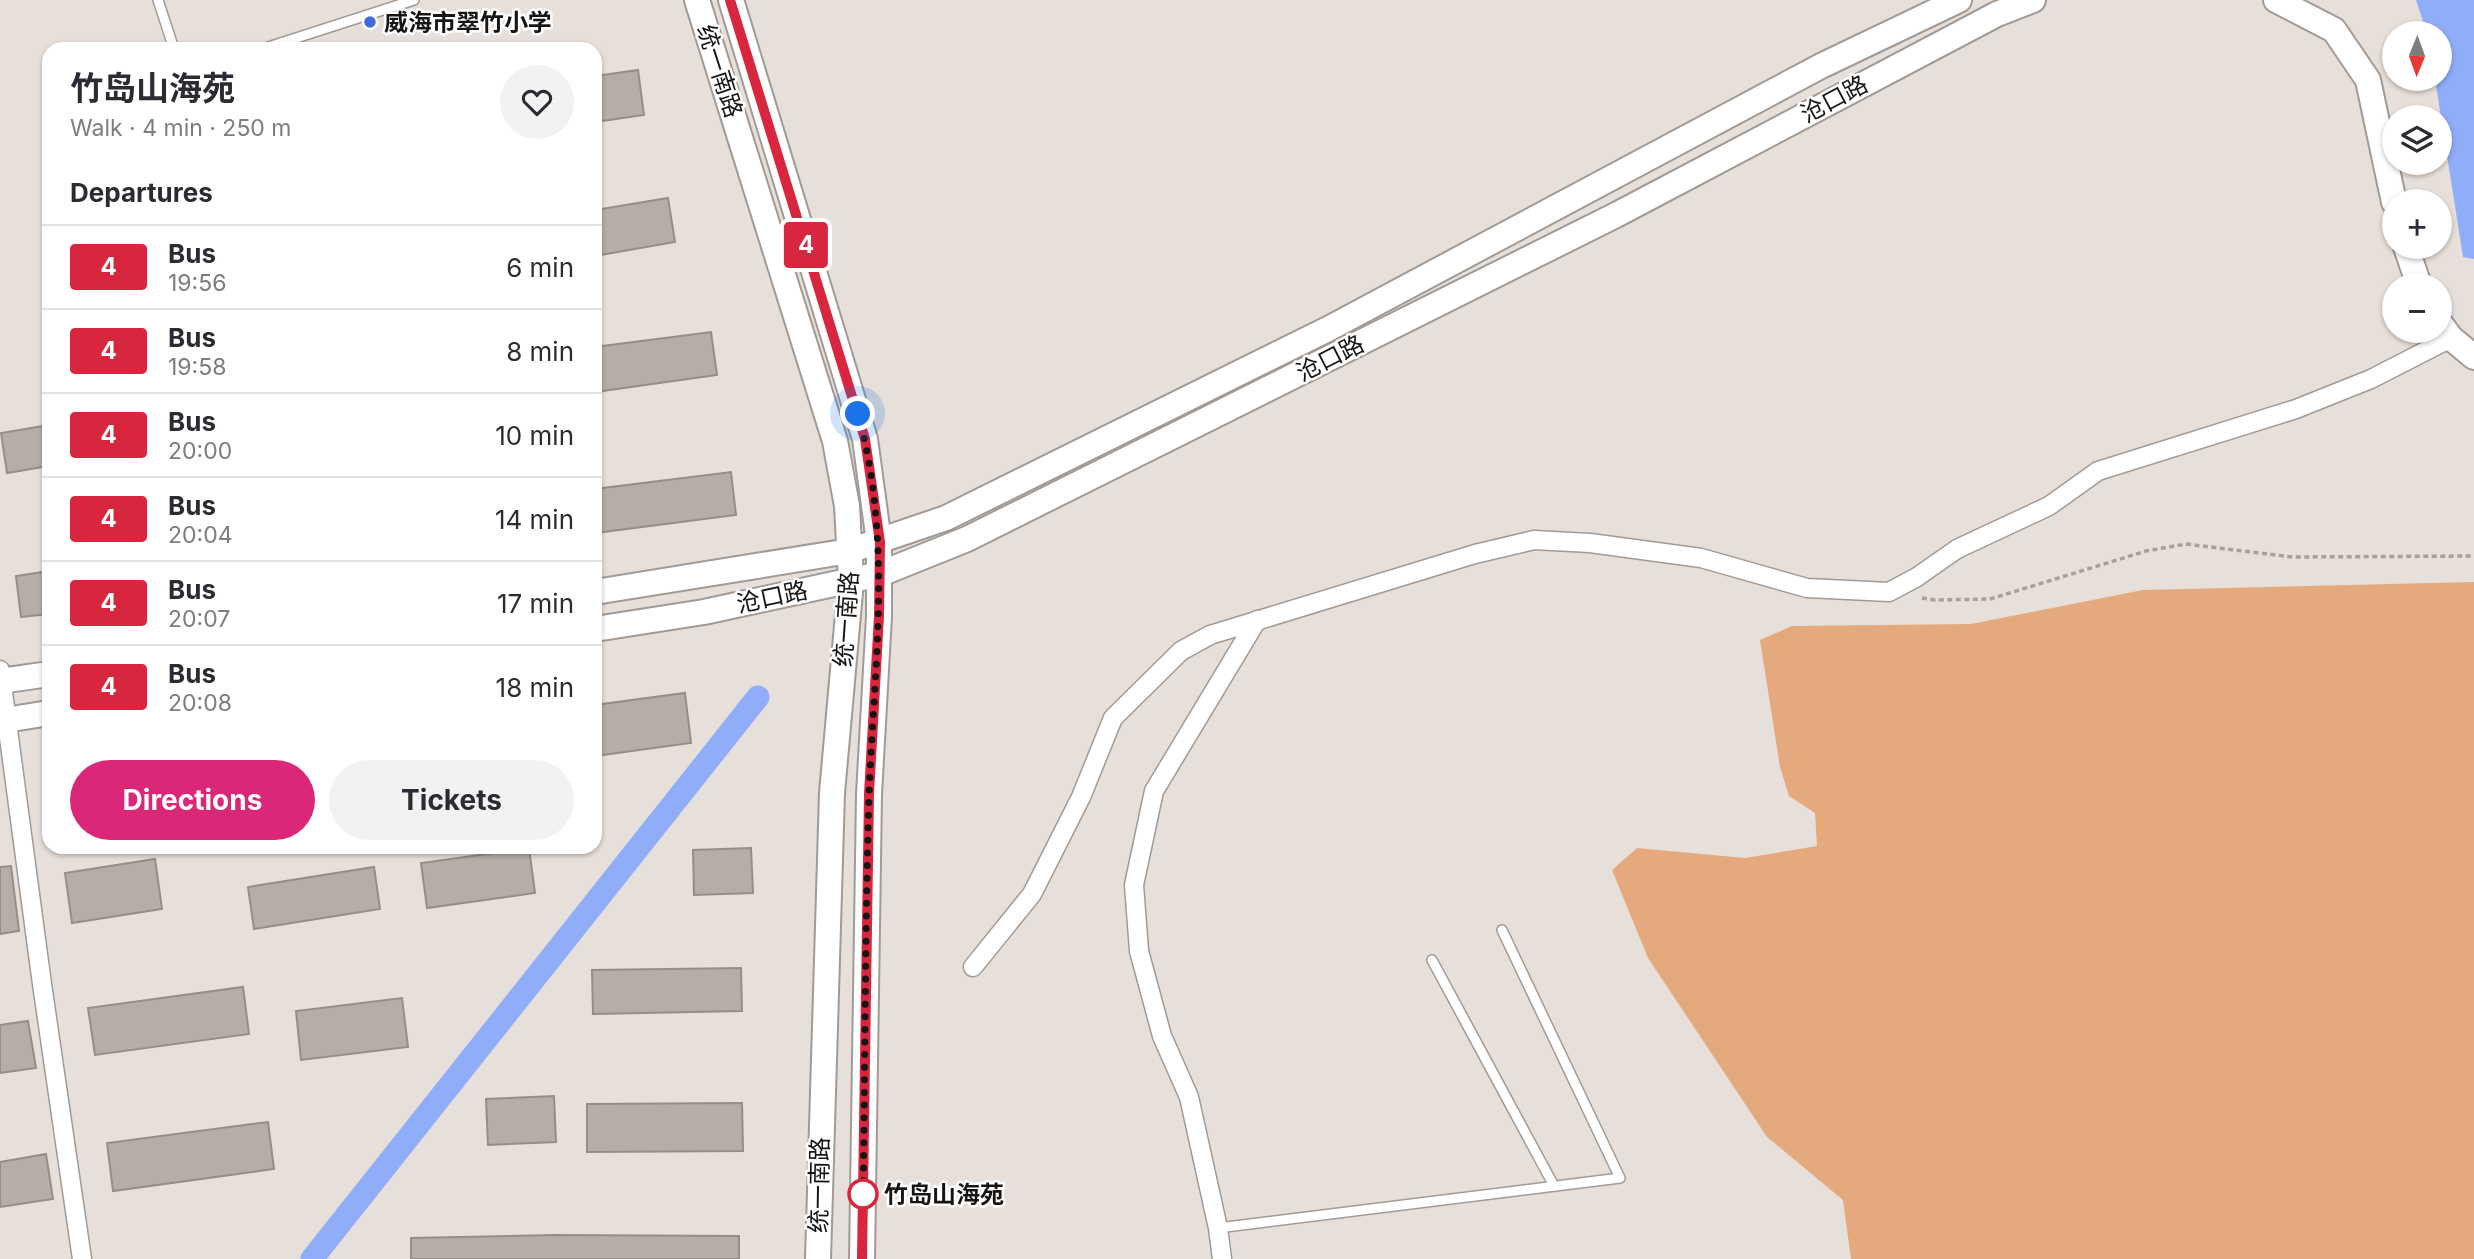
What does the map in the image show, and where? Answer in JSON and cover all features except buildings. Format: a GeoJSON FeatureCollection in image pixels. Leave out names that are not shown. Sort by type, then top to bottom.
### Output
{"type":"FeatureCollection","features":[{"type":"Feature","properties":{"kind":"street","name":"统一南路"},"geometry":{"type":"LineString","coordinates":[[697,0],[835,441],[847,506],[851,581],[832,793],[818,1259]]}},
{"type":"Feature","properties":{"kind":"street","name":"统一南路"},"geometry":{"type":"LineString","coordinates":[[730,0],[862,426],[880,542],[869,794],[862,1259]]}},
{"type":"Feature","properties":{"kind":"street","name":"沧口路"},"geometry":{"type":"LineString","coordinates":[[602,591],[849,551],[946,519],[1328,328],[1821,66],[1959,0]]}},
{"type":"Feature","properties":{"kind":"street","name":"沧口路"},"geometry":{"type":"LineString","coordinates":[[602,627],[704,611],[880,574],[992,527],[1616,215],[1997,13],[2033,0]]}},
{"type":"Feature","properties":{"kind":"street"},"geometry":{"type":"LineString","coordinates":[[2276,0],[2334,30],[2368,79],[2391,189]]}},
{"type":"Feature","properties":{"kind":"street"},"geometry":{"type":"LineString","coordinates":[[2452,337],[2474,357]]}},
{"type":"Feature","properties":{"kind":"street"},"geometry":{"type":"LineString","coordinates":[[973,967],[1032,894],[1081,797],[1113,718],[1181,651],[1210,635],[1475,554],[1534,540],[1590,543],[1701,558],[1807,588],[1889,592],[1917,577],[1957,549],[2049,506],[2098,471],[2296,409],[2371,379],[2426,343]]}},
{"type":"Feature","properties":{"kind":"street"},"geometry":{"type":"LineString","coordinates":[[1222,1259],[1218,1228],[1189,1097],[1162,1036],[1139,951],[1134,885],[1154,791],[1257,620]]}},
{"type":"Feature","properties":{"kind":"street"},"geometry":{"type":"LineString","coordinates":[[42,674],[1,677],[3,721],[82,1259]]}},
{"type":"Feature","properties":{"kind":"street"},"geometry":{"type":"LineString","coordinates":[[3,721],[42,714]]}},
{"type":"Feature","properties":{"kind":"lane"},"geometry":{"type":"LineString","coordinates":[[158,0],[172,42]]}},
{"type":"Feature","properties":{"kind":"lane"},"geometry":{"type":"LineString","coordinates":[[284,42],[414,0]]}},
{"type":"Feature","properties":{"kind":"lane"},"geometry":{"type":"LineString","coordinates":[[1218,1228],[1620,1178],[1502,930]]}},
{"type":"Feature","properties":{"kind":"lane"},"geometry":{"type":"LineString","coordinates":[[1432,960],[1554,1186]]}},
{"type":"Feature","properties":{"kind":"path"},"geometry":{"type":"LineString","coordinates":[[1889,592],[1935,600],[1990,599],[2146,551],[2186,544],[2292,557],[2474,556]]}},
{"type":"Feature","properties":{"kind":"shaded area"},"geometry":{"type":"Polygon","coordinates":[[[2474,582],[2474,1259],[1851,1259],[1843,1200],[1767,1137],[1648,958],[1612,870],[1637,848],[1745,858],[1817,846],[1815,813],[1789,796],[1780,767],[1760,640],[1792,626],[1971,624],[2143,590],[2474,582]]]}},
{"type":"Feature","properties":{"kind":"water"},"geometry":{"type":"Polygon","coordinates":[[[2416,0],[2474,0],[2474,259],[2463,257],[2450,175],[2452,105],[2439,105],[2437,91],[2452,91],[2452,21],[2423,21],[2416,0]]]}},
{"type":"Feature","properties":{"kind":"waterway"},"geometry":{"type":"LineString","coordinates":[[312,1259],[758,697]]}},
{"type":"Feature","properties":{"kind":"bus line","name":"4"},"geometry":{"type":"LineString","coordinates":[[730,0],[865,439],[880,542],[879,616],[869,794],[862,1259]]}},
{"type":"Feature","properties":{"kind":"place","name":"威海市翠竹小学"},"geometry":{"type":"Point","coordinates":[370,22]}},
{"type":"Feature","properties":{"kind":"place","name":"竹岛山海苑"},"geometry":{"type":"Point","coordinates":[863,1194]}},
{"type":"Feature","properties":{"kind":"route"},"geometry":{"type":"LineString","coordinates":[[858,414],[873,484],[880,542],[879,616],[869,794],[863,1204],[863,1194]]}}]}
